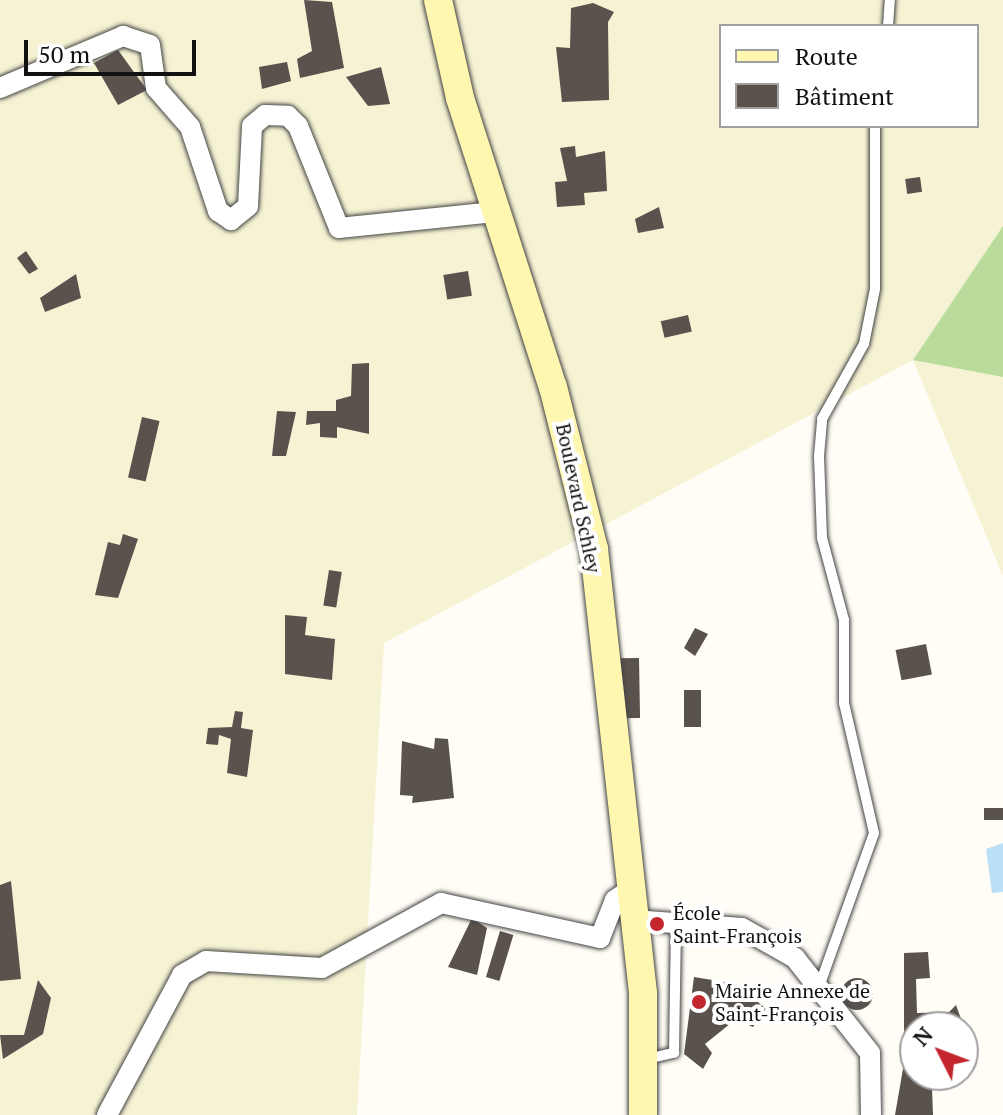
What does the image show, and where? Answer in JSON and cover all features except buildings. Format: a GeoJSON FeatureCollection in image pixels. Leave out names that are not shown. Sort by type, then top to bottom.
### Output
{"type":"FeatureCollection","features":[{"type":"Feature","properties":{"kind":"main road","name":"Boulevard Schley"},"geometry":{"type":"LineString","coordinates":[[438,0],[494,212],[553,387],[594,549],[633,920],[644,1059],[643,1115]]}},
{"type":"Feature","properties":{"kind":"street"},"geometry":{"type":"LineString","coordinates":[[0,88],[123,36],[150,45],[156,88],[190,127],[218,211],[231,220],[248,206],[252,126],[265,115],[288,116],[298,126],[339,228],[494,212]]}},
{"type":"Feature","properties":{"kind":"street"},"geometry":{"type":"LineString","coordinates":[[107,1115],[182,975],[206,961],[322,968],[441,903],[600,938],[615,900],[628,891]]}},
{"type":"Feature","properties":{"kind":"street"},"geometry":{"type":"LineString","coordinates":[[633,920],[676,927],[742,928],[795,958],[820,984],[870,1053],[871,1115]]}},
{"type":"Feature","properties":{"kind":"lane"},"geometry":{"type":"LineString","coordinates":[[888,24],[890,0]]}},
{"type":"Feature","properties":{"kind":"lane"},"geometry":{"type":"LineString","coordinates":[[820,984],[874,833],[844,703],[844,620],[822,538],[819,456],[822,419],[864,344],[875,289],[875,128]]}},
{"type":"Feature","properties":{"kind":"lane"},"geometry":{"type":"LineString","coordinates":[[644,1059],[674,1053],[676,927]]}},
{"type":"Feature","properties":{"kind":"shaded area"},"geometry":{"type":"Polygon","coordinates":[[[0,0],[1003,0],[1003,226],[914,359],[1003,377],[1003,576],[913,360],[384,643],[357,1115],[0,1115],[0,0]]]}},
{"type":"Feature","properties":{"kind":"green space"},"geometry":{"type":"Polygon","coordinates":[[[1003,226],[1003,377],[913,360],[1003,226]]]}},
{"type":"Feature","properties":{"kind":"water"},"geometry":{"type":"Polygon","coordinates":[[[1003,843],[1003,892],[992,893],[986,849],[1003,843]]]}},
{"type":"Feature","properties":{"kind":"place","name":"École Saint-François"},"geometry":{"type":"Point","coordinates":[657,924]}},
{"type":"Feature","properties":{"kind":"place","name":"Mairie Annexe de Saint-François"},"geometry":{"type":"Point","coordinates":[699,1002]}}]}
